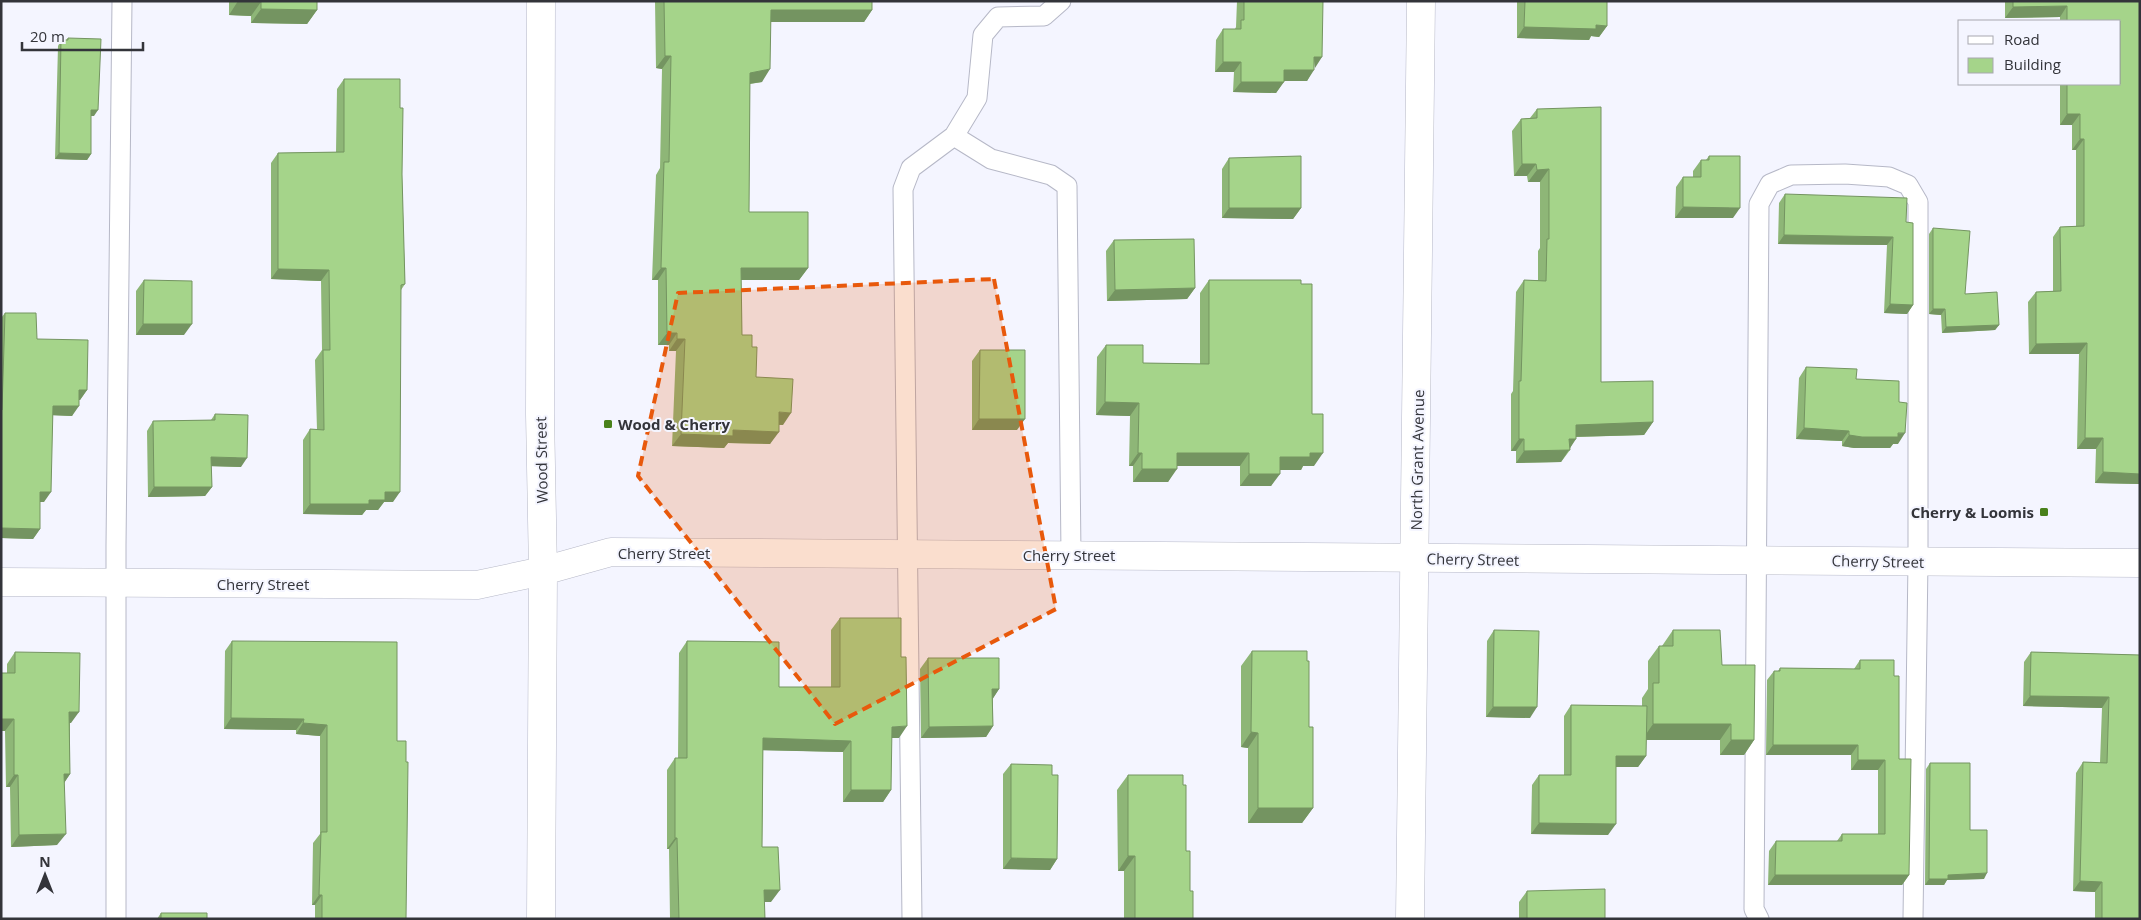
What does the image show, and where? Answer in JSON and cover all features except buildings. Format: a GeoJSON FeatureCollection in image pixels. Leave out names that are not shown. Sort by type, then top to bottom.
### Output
{"type":"FeatureCollection","features":[{"type":"Feature","properties":{"kind":"street","name":"Wood Street"},"geometry":{"type":"LineString","coordinates":[[541,1],[540,414],[543,571],[541,919]]}},
{"type":"Feature","properties":{"kind":"street","name":"North Grant Avenue"},"geometry":{"type":"LineString","coordinates":[[1410,919],[1422,1]]}},
{"type":"Feature","properties":{"kind":"street","name":"Cherry Street"},"geometry":{"type":"LineString","coordinates":[[1,582],[477,585],[543,571],[611,552],[2140,563]]}},
{"type":"Feature","properties":{"kind":"lane"},"geometry":{"type":"LineString","coordinates":[[116,919],[116,583],[122,1]]}},
{"type":"Feature","properties":{"kind":"lane"},"geometry":{"type":"LineString","coordinates":[[912,919],[903,189],[912,168],[954,136],[977,98],[983,35],[998,17],[1044,16],[1061,1]]}},
{"type":"Feature","properties":{"kind":"lane"},"geometry":{"type":"LineString","coordinates":[[954,136],[991,159],[1051,175],[1067,186],[1071,554]]}},
{"type":"Feature","properties":{"kind":"lane"},"geometry":{"type":"LineString","coordinates":[[1759,919],[1754,909],[1760,204],[1770,184],[1791,175],[1845,174],[1895,180],[1908,185],[1918,202],[1918,561],[1912,919]]}},
{"type":"Feature","properties":{"kind":"highlighted area"},"geometry":{"type":"Polygon","coordinates":[[[994,279],[1056,609],[835,724],[638,476],[678,293],[994,279]]]}},
{"type":"Feature","properties":{"kind":"place","name":"Wood & Cherry"},"geometry":{"type":"Point","coordinates":[608,424]}},
{"type":"Feature","properties":{"kind":"place","name":"Cherry & Loomis"},"geometry":{"type":"Point","coordinates":[2044,512]}}]}
